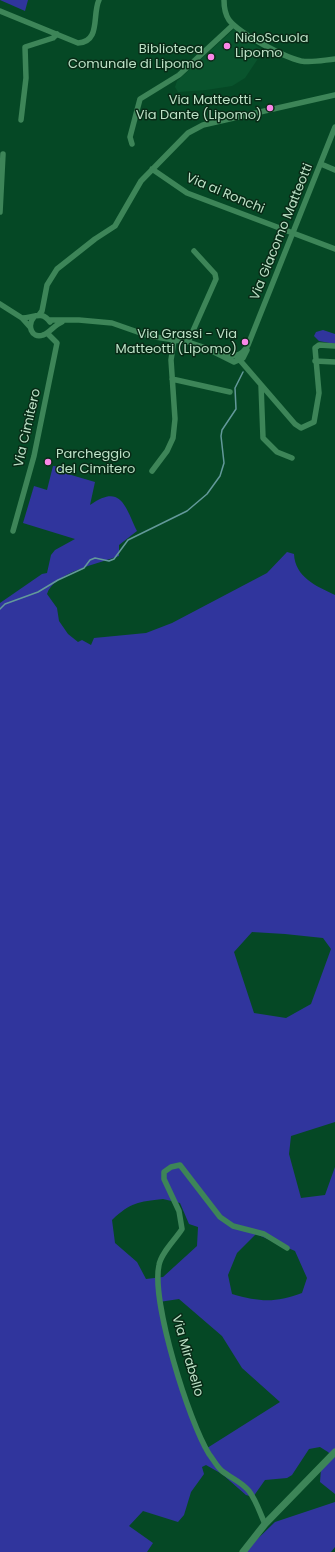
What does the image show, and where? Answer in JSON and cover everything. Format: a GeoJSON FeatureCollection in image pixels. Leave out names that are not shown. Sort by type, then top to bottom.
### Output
{"type":"FeatureCollection","features":[{"type":"Feature","properties":{"kind":"street"},"geometry":{"type":"LineString","coordinates":[[0,11],[78,43],[86,40],[94,30],[99,0]]}},
{"type":"Feature","properties":{"kind":"street"},"geometry":{"type":"LineString","coordinates":[[224,0],[225,12],[233,25],[259,43],[300,60],[335,59]]}},
{"type":"Feature","properties":{"kind":"street"},"geometry":{"type":"LineString","coordinates":[[132,144],[130,137],[140,99],[179,75],[233,25]]}},
{"type":"Feature","properties":{"kind":"street"},"geometry":{"type":"LineString","coordinates":[[21,120],[26,78],[25,47],[53,38],[57,34]]}},
{"type":"Feature","properties":{"kind":"street"},"geometry":{"type":"LineString","coordinates":[[30,327],[40,314],[47,285],[54,273],[95,238],[115,226],[142,181],[188,133],[198,127],[335,95]]}},
{"type":"Feature","properties":{"kind":"street","name":"Via Giacomo Matteotti"},"geometry":{"type":"LineString","coordinates":[[238,358],[248,345],[335,127]]}},
{"type":"Feature","properties":{"kind":"street"},"geometry":{"type":"LineString","coordinates":[[0,212],[3,154]]}},
{"type":"Feature","properties":{"kind":"street"},"geometry":{"type":"LineString","coordinates":[[320,164],[335,170]]}},
{"type":"Feature","properties":{"kind":"street","name":"Via ai Ronchi"},"geometry":{"type":"LineString","coordinates":[[152,169],[186,193],[335,249]]}},
{"type":"Feature","properties":{"kind":"street"},"geometry":{"type":"LineString","coordinates":[[188,342],[216,279],[215,274],[194,251]]}},
{"type":"Feature","properties":{"kind":"street"},"geometry":{"type":"LineString","coordinates":[[0,304],[22,318],[34,334],[39,336],[48,332],[58,323],[70,320]]}},
{"type":"Feature","properties":{"kind":"street"},"geometry":{"type":"LineString","coordinates":[[22,318],[40,314],[49,320],[112,323],[149,336],[188,342],[219,354],[238,358],[300,428],[315,420],[319,402],[314,350],[316,346],[335,346]]}},
{"type":"Feature","properties":{"kind":"street"},"geometry":{"type":"LineString","coordinates":[[48,332],[49,320]]}},
{"type":"Feature","properties":{"kind":"street","name":"Via Cimitero"},"geometry":{"type":"LineString","coordinates":[[13,531],[34,456],[57,343],[48,332]]}},
{"type":"Feature","properties":{"kind":"street"},"geometry":{"type":"LineString","coordinates":[[152,471],[167,451],[173,438],[175,419],[171,360],[174,340]]}},
{"type":"Feature","properties":{"kind":"street"},"geometry":{"type":"LineString","coordinates":[[315,361],[335,362]]}},
{"type":"Feature","properties":{"kind":"street"},"geometry":{"type":"LineString","coordinates":[[172,379],[230,392]]}},
{"type":"Feature","properties":{"kind":"street"},"geometry":{"type":"LineString","coordinates":[[261,385],[263,438],[276,452],[292,458]]}},
{"type":"Feature","properties":{"kind":"street","name":"Via Mirabello"},"geometry":{"type":"LineString","coordinates":[[265,1524],[249,1491],[221,1470],[209,1453],[192,1417],[163,1322],[158,1280],[159,1265],[162,1256],[173,1244],[182,1229],[179,1211],[164,1179],[164,1172],[171,1166],[180,1165],[220,1217],[233,1226],[264,1234],[287,1248]]}},
{"type":"Feature","properties":{"kind":"street"},"geometry":{"type":"LineString","coordinates":[[243,1552],[265,1524],[335,1452]]}},
{"type":"Feature","properties":{"kind":"shaded area"},"geometry":{"type":"Polygon","coordinates":[[[0,0],[28,0],[25,11],[0,0]]]}},
{"type":"Feature","properties":{"kind":"shaded area"},"geometry":{"type":"Polygon","coordinates":[[[234,29],[263,51],[245,78],[232,86],[178,92],[175,87],[177,81],[234,29]]]}},
{"type":"Feature","properties":{"kind":"shaded area"},"geometry":{"type":"Polygon","coordinates":[[[323,330],[335,334],[335,344],[319,341],[314,336],[316,332],[323,330]]]}},
{"type":"Feature","properties":{"kind":"shaded area"},"geometry":{"type":"Polygon","coordinates":[[[53,466],[61,467],[61,472],[95,482],[90,505],[109,496],[121,500],[137,531],[119,545],[119,556],[67,575],[58,580],[47,594],[57,608],[59,621],[68,634],[78,642],[82,640],[91,645],[94,638],[146,633],[172,623],[267,573],[287,552],[294,554],[295,562],[302,575],[314,584],[335,595],[335,1122],[291,1136],[289,1154],[301,1198],[325,1195],[335,1167],[335,1494],[320,1482],[321,1469],[333,1457],[320,1447],[309,1449],[292,1475],[287,1478],[265,1480],[253,1497],[246,1495],[222,1474],[206,1465],[202,1467],[204,1474],[191,1492],[184,1515],[178,1522],[143,1511],[129,1526],[153,1543],[147,1552],[0,1552],[0,603],[42,574],[47,573],[51,555],[55,550],[75,539],[23,523],[34,486],[47,490],[53,466]],[[252,932],[234,952],[254,1013],[286,1018],[311,1004],[331,949],[323,938],[252,932]],[[163,1199],[141,1202],[130,1206],[112,1220],[115,1243],[137,1262],[146,1279],[163,1277],[197,1246],[198,1227],[189,1224],[180,1203],[163,1199]],[[256,1234],[237,1253],[228,1275],[232,1294],[251,1299],[275,1300],[302,1293],[307,1278],[295,1251],[256,1234]],[[179,1299],[159,1302],[183,1390],[204,1450],[280,1402],[242,1368],[222,1336],[179,1299]]]}},
{"type":"Feature","properties":{"kind":"shaded area"},"geometry":{"type":"Polygon","coordinates":[[[335,1502],[335,1547],[331,1552],[244,1552],[275,1522],[335,1502]]]}},
{"type":"Feature","properties":{"kind":"waterway"},"geometry":{"type":"LineString","coordinates":[[0,609],[5,604],[38,592],[58,580],[84,568],[90,560],[95,558],[109,561],[114,559],[128,540],[187,511],[207,494],[220,476],[224,463],[221,436],[222,430],[236,409],[235,388],[243,372]]}},
{"type":"Feature","properties":{"kind":"place","name":"NidoScuola Lipomo"},"geometry":{"type":"Point","coordinates":[227,46]}},
{"type":"Feature","properties":{"kind":"place","name":"Biblioteca Comunale di Lipomo"},"geometry":{"type":"Point","coordinates":[211,57]}},
{"type":"Feature","properties":{"kind":"place","name":"Via Matteotti - Via Dante (Lipomo)"},"geometry":{"type":"Point","coordinates":[270,108]}},
{"type":"Feature","properties":{"kind":"place","name":"Via Grassi - Via Matteotti (Lipomo)"},"geometry":{"type":"Point","coordinates":[245,342]}},
{"type":"Feature","properties":{"kind":"place","name":"Parcheggio del Cimitero"},"geometry":{"type":"Point","coordinates":[48,462]}}]}
